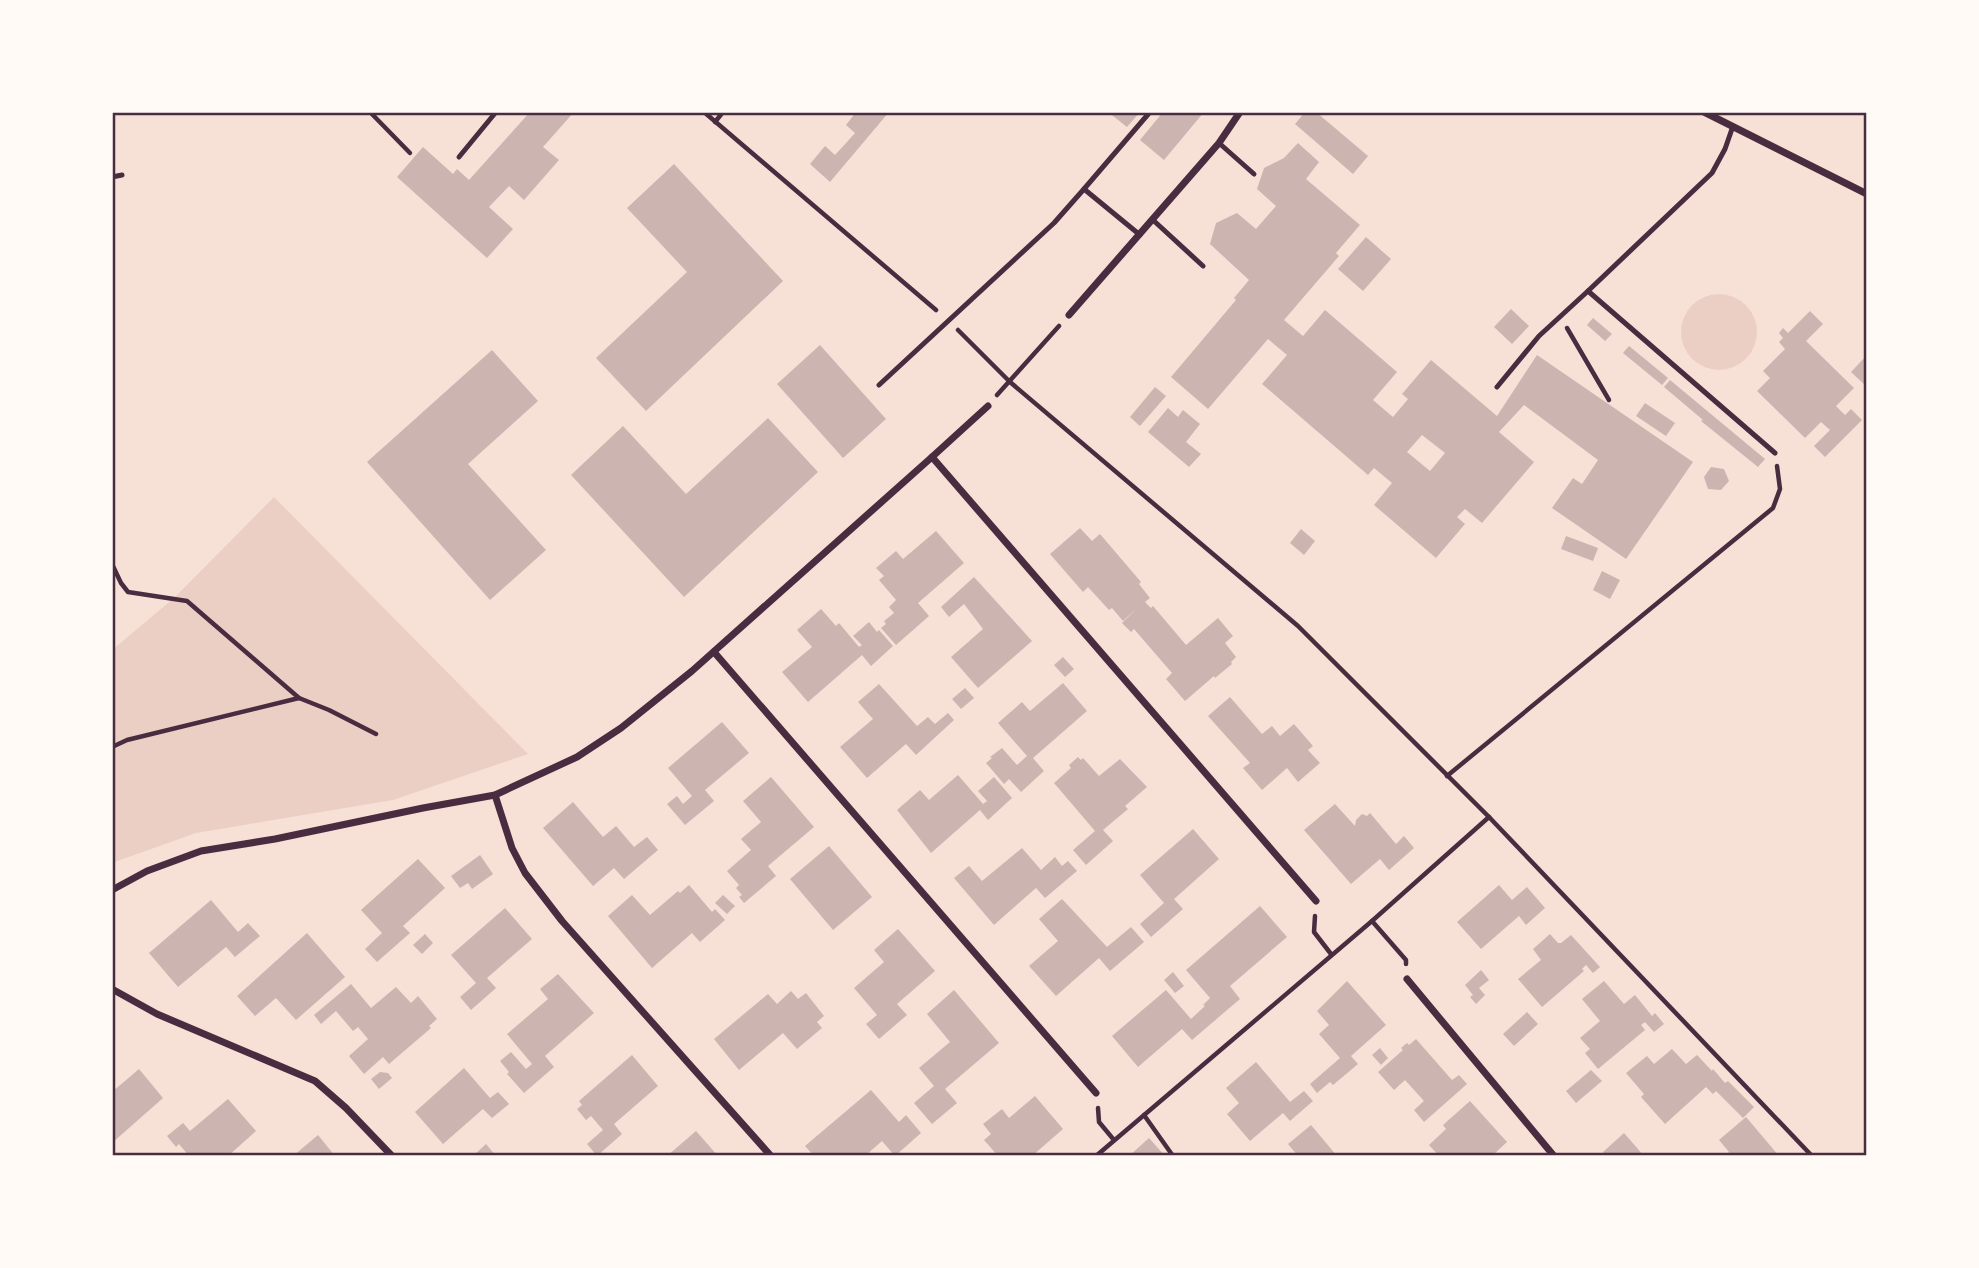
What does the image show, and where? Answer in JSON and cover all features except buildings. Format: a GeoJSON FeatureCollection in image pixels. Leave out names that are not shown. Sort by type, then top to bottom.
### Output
{"type":"FeatureCollection","features":[{"type":"Feature","properties":{"kind":"street"},"geometry":{"type":"LineString","coordinates":[[1069,315],[1219,143],[1240,112]]}},
{"type":"Feature","properties":{"kind":"street"},"geometry":{"type":"LineString","coordinates":[[1704,112],[1867,194]]}},
{"type":"Feature","properties":{"kind":"street"},"geometry":{"type":"LineString","coordinates":[[112,890],[147,871],[201,852],[495,795],[595,746],[638,715],[714,652],[988,406]]}},
{"type":"Feature","properties":{"kind":"street"},"geometry":{"type":"LineString","coordinates":[[932,457],[1316,901]]}},
{"type":"Feature","properties":{"kind":"street"},"geometry":{"type":"LineString","coordinates":[[714,652],[1096,1093]]}},
{"type":"Feature","properties":{"kind":"street"},"geometry":{"type":"LineString","coordinates":[[495,795],[512,848],[526,873],[548,902],[771,1156]]}},
{"type":"Feature","properties":{"kind":"street"},"geometry":{"type":"LineString","coordinates":[[1407,979],[1554,1156]]}},
{"type":"Feature","properties":{"kind":"street"},"geometry":{"type":"LineString","coordinates":[[112,989],[157,1014],[315,1081],[346,1108],[392,1156]]}},
{"type":"Feature","properties":{"kind":"lane"},"geometry":{"type":"LineString","coordinates":[[459,157],[496,112]]}},
{"type":"Feature","properties":{"kind":"lane"},"geometry":{"type":"LineString","coordinates":[[879,385],[1054,223],[1150,112]]}},
{"type":"Feature","properties":{"kind":"lane"},"geometry":{"type":"LineString","coordinates":[[1497,387],[1539,336],[1712,173],[1733,126]]}},
{"type":"Feature","properties":{"kind":"lane"},"geometry":{"type":"LineString","coordinates":[[1219,143],[1254,174]]}},
{"type":"Feature","properties":{"kind":"lane"},"geometry":{"type":"LineString","coordinates":[[112,177],[122,175]]}},
{"type":"Feature","properties":{"kind":"lane"},"geometry":{"type":"LineString","coordinates":[[1084,189],[1140,235]]}},
{"type":"Feature","properties":{"kind":"lane"},"geometry":{"type":"LineString","coordinates":[[1153,220],[1203,266]]}},
{"type":"Feature","properties":{"kind":"lane"},"geometry":{"type":"LineString","coordinates":[[1588,291],[1775,453]]}},
{"type":"Feature","properties":{"kind":"path"},"geometry":{"type":"LineString","coordinates":[[370,112],[410,153]]}},
{"type":"Feature","properties":{"kind":"path"},"geometry":{"type":"LineString","coordinates":[[704,112],[948,320],[1010,382],[1298,626],[1489,817],[1812,1156]]}},
{"type":"Feature","properties":{"kind":"path"},"geometry":{"type":"LineString","coordinates":[[715,122],[723,112]]}},
{"type":"Feature","properties":{"kind":"path"},"geometry":{"type":"LineString","coordinates":[[988,406],[1069,315]]}},
{"type":"Feature","properties":{"kind":"path"},"geometry":{"type":"LineString","coordinates":[[1560,317],[1609,400]]}},
{"type":"Feature","properties":{"kind":"path"},"geometry":{"type":"LineString","coordinates":[[1447,776],[1773,508],[1780,489],[1775,453]]}},
{"type":"Feature","properties":{"kind":"path"},"geometry":{"type":"LineString","coordinates":[[112,564],[128,592],[187,601],[299,698],[329,709],[376,734]]}},
{"type":"Feature","properties":{"kind":"path"},"geometry":{"type":"LineString","coordinates":[[112,747],[127,740],[299,698]]}},
{"type":"Feature","properties":{"kind":"path"},"geometry":{"type":"LineString","coordinates":[[1096,1156],[1372,921],[1489,817]]}},
{"type":"Feature","properties":{"kind":"path"},"geometry":{"type":"LineString","coordinates":[[1316,901],[1314,932],[1331,954]]}},
{"type":"Feature","properties":{"kind":"path"},"geometry":{"type":"LineString","coordinates":[[1372,921],[1406,960],[1407,979]]}},
{"type":"Feature","properties":{"kind":"path"},"geometry":{"type":"LineString","coordinates":[[1096,1093],[1099,1122],[1114,1140]]}},
{"type":"Feature","properties":{"kind":"path"},"geometry":{"type":"LineString","coordinates":[[1144,1115],[1173,1156]]}},
{"type":"Feature","properties":{"kind":"shaded area"},"geometry":{"type":"Polygon","coordinates":[[[1719,294],[1734,297],[1746,305],[1754,317],[1757,332],[1754,347],[1746,359],[1734,367],[1719,370],[1704,367],[1692,359],[1684,347],[1681,332],[1684,317],[1692,305],[1704,297],[1719,294]]]}},
{"type":"Feature","properties":{"kind":"shaded area"},"geometry":{"type":"Polygon","coordinates":[[[274,497],[528,754],[393,800],[196,833],[112,863],[112,650],[174,598],[274,497]]]}}]}
